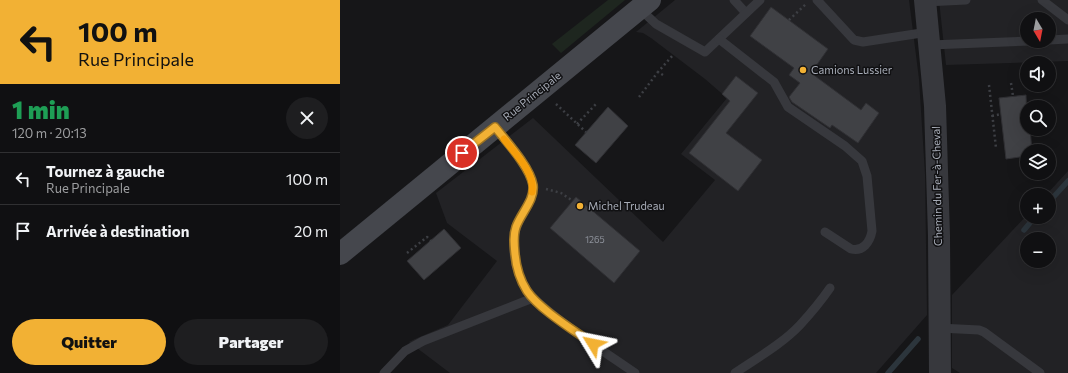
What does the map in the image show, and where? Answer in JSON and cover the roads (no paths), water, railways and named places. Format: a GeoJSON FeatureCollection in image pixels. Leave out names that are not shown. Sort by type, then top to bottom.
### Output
{"type":"FeatureCollection","features":[{"type":"Feature","properties":{"kind":"main road","name":"Rue Principale"},"geometry":{"type":"LineString","coordinates":[[340,254],[645,4]]}},
{"type":"Feature","properties":{"kind":"street","name":"Chemin du Fer-à-Cheval"},"geometry":{"type":"LineString","coordinates":[[925,1],[935,106],[937,153],[940,373]]}},
{"type":"Feature","properties":{"kind":"lane"},"geometry":{"type":"LineString","coordinates":[[734,0],[746,13]]}},
{"type":"Feature","properties":{"kind":"lane"},"geometry":{"type":"LineString","coordinates":[[645,4],[656,24],[705,52],[760,0]]}},
{"type":"Feature","properties":{"kind":"lane"},"geometry":{"type":"LineString","coordinates":[[817,0],[857,42],[929,38],[1020,41]]}},
{"type":"Feature","properties":{"kind":"lane"},"geometry":{"type":"LineString","coordinates":[[925,1],[966,0]]}},
{"type":"Feature","properties":{"kind":"lane"},"geometry":{"type":"LineString","coordinates":[[1042,0],[1068,20]]}},
{"type":"Feature","properties":{"kind":"lane"},"geometry":{"type":"LineString","coordinates":[[719,39],[774,82],[788,107],[846,146],[862,161],[866,171],[872,231],[871,238],[864,247],[855,250],[851,249],[825,232]]}},
{"type":"Feature","properties":{"kind":"lane"},"geometry":{"type":"LineString","coordinates":[[1056,40],[1068,40]]}},
{"type":"Feature","properties":{"kind":"lane"},"geometry":{"type":"LineString","coordinates":[[495,127],[530,174],[533,189],[529,203],[517,225],[514,236],[515,260],[527,291],[557,318],[635,373]]}},
{"type":"Feature","properties":{"kind":"lane"},"geometry":{"type":"LineString","coordinates":[[846,146],[851,138]]}},
{"type":"Feature","properties":{"kind":"lane"},"geometry":{"type":"LineString","coordinates":[[735,373],[778,344],[799,326],[830,288]]}},
{"type":"Feature","properties":{"kind":"lane"},"geometry":{"type":"LineString","coordinates":[[384,373],[405,351],[423,341],[533,298]]}},
{"type":"Feature","properties":{"kind":"lane"},"geometry":{"type":"LineString","coordinates":[[939,328],[979,330],[984,332],[1040,373]]}},
{"type":"Feature","properties":{"kind":"waterway"},"geometry":{"type":"LineString","coordinates":[[1056,194],[1068,181]]}},
{"type":"Feature","properties":{"kind":"waterway"},"geometry":{"type":"LineString","coordinates":[[1024,230],[1029,224]]}},
{"type":"Feature","properties":{"kind":"waterway"},"geometry":{"type":"LineString","coordinates":[[888,373],[918,339]]}},
{"type":"Feature","properties":{"kind":"place","name":"Camions Lussier"},"geometry":{"type":"Point","coordinates":[803,70]}},
{"type":"Feature","properties":{"kind":"place","name":"Michel Trudeau"},"geometry":{"type":"Point","coordinates":[580,206]}}]}
